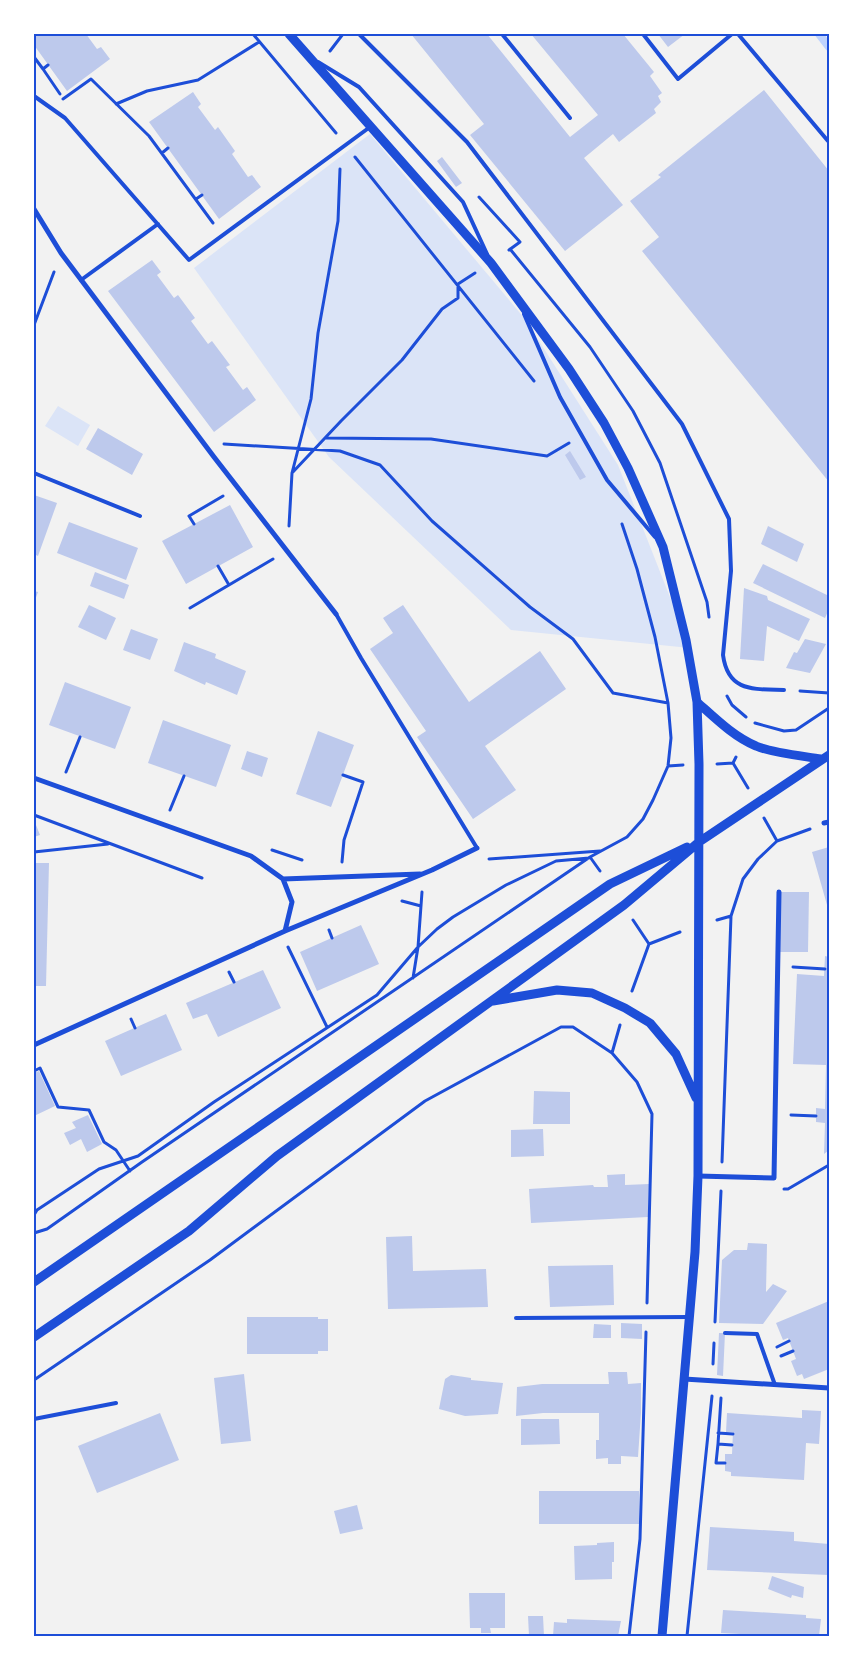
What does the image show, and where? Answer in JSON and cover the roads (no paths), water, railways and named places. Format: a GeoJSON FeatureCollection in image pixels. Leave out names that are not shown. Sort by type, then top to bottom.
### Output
{"type":"FeatureCollection","features":[{"type":"Feature","properties":{"kind":"street"},"geometry":{"type":"LineString","coordinates":[[289,34],[491,263],[569,369],[604,424],[628,468],[663,547],[686,640],[697,702],[699,764],[698,1176],[695,1252],[662,1636]]}},
{"type":"Feature","properties":{"kind":"street"},"geometry":{"type":"LineString","coordinates":[[34,209],[61,253],[81,280],[336,614]]}},
{"type":"Feature","properties":{"kind":"street"},"geometry":{"type":"LineString","coordinates":[[697,702],[724,726],[758,747],[825,757]]}},
{"type":"Feature","properties":{"kind":"street"},"geometry":{"type":"LineString","coordinates":[[34,1337],[189,1231],[277,1156],[624,906],[699,842],[825,757]]}},
{"type":"Feature","properties":{"kind":"street"},"geometry":{"type":"LineString","coordinates":[[34,778],[251,856],[283,879],[292,902],[285,931]]}},
{"type":"Feature","properties":{"kind":"street"},"geometry":{"type":"LineString","coordinates":[[34,1282],[610,884],[699,842]]}},
{"type":"Feature","properties":{"kind":"street"},"geometry":{"type":"LineString","coordinates":[[34,1045],[285,931],[424,874],[477,848]]}},
{"type":"Feature","properties":{"kind":"street"},"geometry":{"type":"LineString","coordinates":[[283,879],[424,874]]}},
{"type":"Feature","properties":{"kind":"street"},"geometry":{"type":"LineString","coordinates":[[698,1176],[774,1178],[779,892]]}},
{"type":"Feature","properties":{"kind":"street"},"geometry":{"type":"LineString","coordinates":[[491,1001],[557,990],[592,993],[625,1008],[650,1023],[676,1054],[698,1103]]}},
{"type":"Feature","properties":{"kind":"street"},"geometry":{"type":"LineString","coordinates":[[684,1379],[829,1388]]}},
{"type":"Feature","properties":{"kind":"lane"},"geometry":{"type":"LineString","coordinates":[[359,34],[467,142],[682,424],[729,519],[731,571],[723,655],[724,666],[729,677],[739,684],[755,689],[784,690]]}},
{"type":"Feature","properties":{"kind":"lane"},"geometry":{"type":"LineString","coordinates":[[502,34],[570,118]]}},
{"type":"Feature","properties":{"kind":"lane"},"geometry":{"type":"LineString","coordinates":[[643,34],[678,79],[732,34]]}},
{"type":"Feature","properties":{"kind":"lane"},"geometry":{"type":"LineString","coordinates":[[738,34],[829,141]]}},
{"type":"Feature","properties":{"kind":"lane"},"geometry":{"type":"LineString","coordinates":[[308,56],[359,87],[463,202],[491,263]]}},
{"type":"Feature","properties":{"kind":"lane"},"geometry":{"type":"LineString","coordinates":[[34,96],[65,118],[189,260],[370,127]]}},
{"type":"Feature","properties":{"kind":"lane"},"geometry":{"type":"LineString","coordinates":[[81,280],[158,224]]}},
{"type":"Feature","properties":{"kind":"lane"},"geometry":{"type":"LineString","coordinates":[[519,303],[560,397],[607,480],[663,547]]}},
{"type":"Feature","properties":{"kind":"lane"},"geometry":{"type":"LineString","coordinates":[[34,473],[140,516]]}},
{"type":"Feature","properties":{"kind":"lane"},"geometry":{"type":"LineString","coordinates":[[336,614],[477,848]]}},
{"type":"Feature","properties":{"kind":"lane"},"geometry":{"type":"LineString","coordinates":[[516,1318],[689,1317]]}},
{"type":"Feature","properties":{"kind":"lane"},"geometry":{"type":"LineString","coordinates":[[725,1333],[757,1334],[775,1385]]}},
{"type":"Feature","properties":{"kind":"lane"},"geometry":{"type":"LineString","coordinates":[[34,1419],[116,1403]]}},
{"type":"Feature","properties":{"kind":"waterway"},"geometry":{"type":"LineString","coordinates":[[819,34],[829,47]]}}]}
